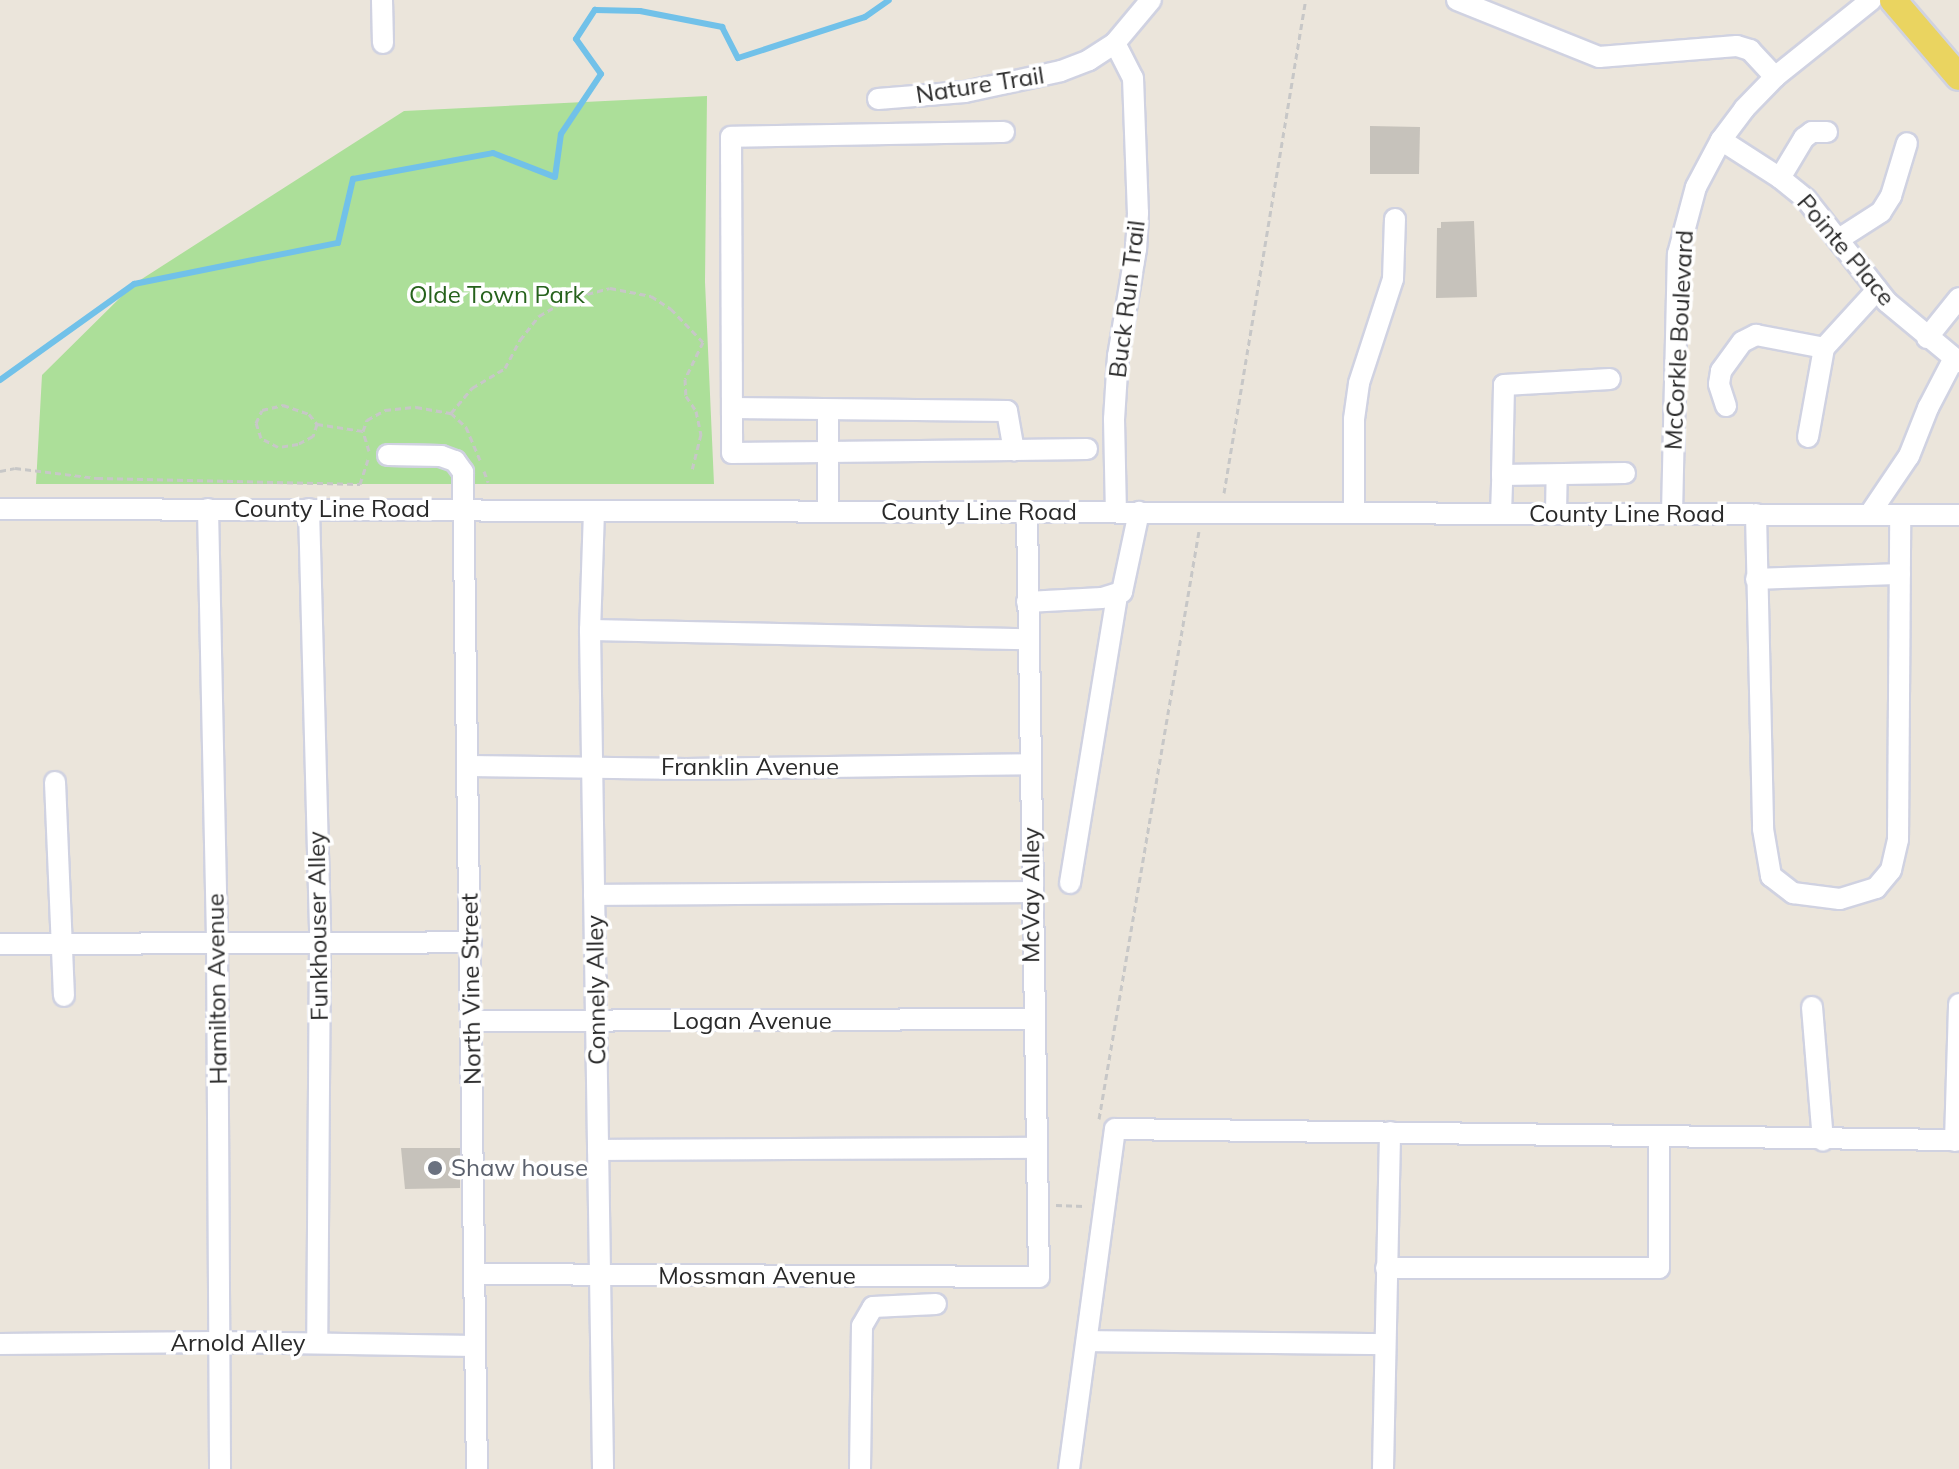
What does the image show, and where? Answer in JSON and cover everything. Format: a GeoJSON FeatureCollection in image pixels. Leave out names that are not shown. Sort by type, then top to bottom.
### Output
{"type":"FeatureCollection","features":[{"type":"Feature","properties":{"kind":"main road"},"geometry":{"type":"LineString","coordinates":[[1893,0],[1959,77]]}},
{"type":"Feature","properties":{"kind":"street"},"geometry":{"type":"LineString","coordinates":[[382,0],[383,43]]}},
{"type":"Feature","properties":{"kind":"street","name":"Nature Trail"},"geometry":{"type":"LineString","coordinates":[[878,99],[965,92],[1019,82],[1075,66],[1115,43],[1151,0]]}},
{"type":"Feature","properties":{"kind":"street"},"geometry":{"type":"LineString","coordinates":[[1457,0],[1599,57],[1737,46],[1750,50],[1775,77]]}},
{"type":"Feature","properties":{"kind":"street","name":"McCorkle Boulevard"},"geometry":{"type":"LineString","coordinates":[[1672,514],[1678,254],[1696,187],[1721,140],[1744,109],[1775,77],[1871,0]]}},
{"type":"Feature","properties":{"kind":"street","name":"Buck Run Trail"},"geometry":{"type":"LineString","coordinates":[[1115,43],[1133,78],[1138,213],[1136,249],[1118,356],[1114,419],[1116,512]]}},
{"type":"Feature","properties":{"kind":"street"},"geometry":{"type":"LineString","coordinates":[[1004,132],[731,137],[732,453],[1087,449]]}},
{"type":"Feature","properties":{"kind":"street"},"geometry":{"type":"LineString","coordinates":[[1780,178],[1804,138],[1812,132],[1827,132]]}},
{"type":"Feature","properties":{"kind":"street","name":"Pointe Place"},"geometry":{"type":"LineString","coordinates":[[1721,140],[1780,178],[1806,199],[1877,290],[1927,338],[1956,360],[1928,408],[1909,456],[1869,515]]}},
{"type":"Feature","properties":{"kind":"street"},"geometry":{"type":"LineString","coordinates":[[1839,239],[1881,212],[1891,196],[1907,143]]}},
{"type":"Feature","properties":{"kind":"street"},"geometry":{"type":"LineString","coordinates":[[1354,513],[1354,419],[1359,383],[1393,279],[1395,219]]}},
{"type":"Feature","properties":{"kind":"street"},"geometry":{"type":"LineString","coordinates":[[1808,437],[1824,348],[1877,290]]}},
{"type":"Feature","properties":{"kind":"street"},"geometry":{"type":"LineString","coordinates":[[1927,338],[1959,298]]}},
{"type":"Feature","properties":{"kind":"street"},"geometry":{"type":"LineString","coordinates":[[1726,406],[1721,397],[1721,371],[1742,342],[1756,335],[1824,348]]}},
{"type":"Feature","properties":{"kind":"street"},"geometry":{"type":"LineString","coordinates":[[1501,513],[1504,385],[1610,379]]}},
{"type":"Feature","properties":{"kind":"street"},"geometry":{"type":"LineString","coordinates":[[732,408],[1007,411],[1014,450]]}},
{"type":"Feature","properties":{"kind":"street"},"geometry":{"type":"LineString","coordinates":[[828,411],[828,512]]}},
{"type":"Feature","properties":{"kind":"street","name":"North Vine Street"},"geometry":{"type":"LineString","coordinates":[[388,455],[441,456],[455,461],[463,472],[466,510],[477,1469]]}},
{"type":"Feature","properties":{"kind":"street"},"geometry":{"type":"LineString","coordinates":[[1502,475],[1625,473]]}},
{"type":"Feature","properties":{"kind":"street"},"geometry":{"type":"LineString","coordinates":[[1556,514],[1557,475]]}},
{"type":"Feature","properties":{"kind":"street","name":"County Line Road"},"geometry":{"type":"LineString","coordinates":[[0,509],[1959,515]]}},
{"type":"Feature","properties":{"kind":"street","name":"Hamilton Avenue"},"geometry":{"type":"LineString","coordinates":[[208,509],[217,942],[220,1469]]}},
{"type":"Feature","properties":{"kind":"street","name":"Funkhouser Alley"},"geometry":{"type":"LineString","coordinates":[[309,509],[320,943],[317,1343]]}},
{"type":"Feature","properties":{"kind":"street","name":"Connely Alley"},"geometry":{"type":"LineString","coordinates":[[594,511],[590,630],[603,1469]]}},
{"type":"Feature","properties":{"kind":"street","name":"McVay Alley"},"geometry":{"type":"LineString","coordinates":[[1027,512],[1032,1019],[1039,1277]]}},
{"type":"Feature","properties":{"kind":"street"},"geometry":{"type":"LineString","coordinates":[[1027,602],[1117,595],[1122,592],[1139,512]]}},
{"type":"Feature","properties":{"kind":"street"},"geometry":{"type":"LineString","coordinates":[[1756,514],[1763,829],[1771,876],[1793,893],[1840,899],[1876,888],[1891,870],[1898,840],[1900,515]]}},
{"type":"Feature","properties":{"kind":"street"},"geometry":{"type":"LineString","coordinates":[[1756,579],[1900,574]]}},
{"type":"Feature","properties":{"kind":"street"},"geometry":{"type":"LineString","coordinates":[[1070,883],[1117,595]]}},
{"type":"Feature","properties":{"kind":"street"},"geometry":{"type":"LineString","coordinates":[[590,630],[1028,639]]}},
{"type":"Feature","properties":{"kind":"street","name":"Franklin Avenue"},"geometry":{"type":"LineString","coordinates":[[469,766],[1030,764]]}},
{"type":"Feature","properties":{"kind":"street"},"geometry":{"type":"LineString","coordinates":[[55,782],[64,996]]}},
{"type":"Feature","properties":{"kind":"street"},"geometry":{"type":"LineString","coordinates":[[594,895],[1031,892]]}},
{"type":"Feature","properties":{"kind":"street"},"geometry":{"type":"LineString","coordinates":[[0,944],[471,942]]}},
{"type":"Feature","properties":{"kind":"street"},"geometry":{"type":"LineString","coordinates":[[1069,1469],[1115,1129],[1659,1139],[1957,1140],[1959,1004]]}},
{"type":"Feature","properties":{"kind":"street"},"geometry":{"type":"LineString","coordinates":[[1812,1007],[1823,1141]]}},
{"type":"Feature","properties":{"kind":"street","name":"Logan Avenue"},"geometry":{"type":"LineString","coordinates":[[471,1021],[1032,1019]]}},
{"type":"Feature","properties":{"kind":"street"},"geometry":{"type":"LineString","coordinates":[[1383,1469],[1390,1132]]}},
{"type":"Feature","properties":{"kind":"street"},"geometry":{"type":"LineString","coordinates":[[1386,1268],[1659,1268],[1659,1139]]}},
{"type":"Feature","properties":{"kind":"street"},"geometry":{"type":"LineString","coordinates":[[598,1150],[1036,1148]]}},
{"type":"Feature","properties":{"kind":"street","name":"Mossman Avenue"},"geometry":{"type":"LineString","coordinates":[[475,1274],[1039,1277]]}},
{"type":"Feature","properties":{"kind":"street"},"geometry":{"type":"LineString","coordinates":[[860,1469],[862,1326],[873,1307],[936,1304]]}},
{"type":"Feature","properties":{"kind":"street"},"geometry":{"type":"LineString","coordinates":[[1087,1341],[1384,1344]]}},
{"type":"Feature","properties":{"kind":"street","name":"Arnold Alley"},"geometry":{"type":"LineString","coordinates":[[0,1344],[219,1342],[475,1346]]}},
{"type":"Feature","properties":{"kind":"path"},"geometry":{"type":"LineString","coordinates":[[1097,1129],[1199,523],[1223,498],[1306,0]]}},
{"type":"Feature","properties":{"kind":"path"},"geometry":{"type":"LineString","coordinates":[[451,413],[472,388],[505,368],[520,340],[539,316],[568,299],[610,288],[651,296],[671,309],[703,342],[685,379],[686,396],[696,411],[701,434],[692,471]]}},
{"type":"Feature","properties":{"kind":"path"},"geometry":{"type":"LineString","coordinates":[[317,424],[313,436],[298,444],[278,447],[261,438],[256,423],[262,410],[283,405],[309,414],[317,424],[363,431]]}},
{"type":"Feature","properties":{"kind":"path"},"geometry":{"type":"LineString","coordinates":[[0,471],[15,468],[97,478],[360,484],[367,470],[369,449],[363,431],[367,420],[385,410],[416,407],[451,413],[466,427],[488,482]]}},
{"type":"Feature","properties":{"kind":"path"},"geometry":{"type":"LineString","coordinates":[[1038,1205],[1088,1206]]}},
{"type":"Feature","properties":{"kind":"green space","name":"Olde Town Park"},"geometry":{"type":"Polygon","coordinates":[[[707,96],[705,282],[714,484],[36,484],[42,375],[134,284],[404,111],[707,96]]]}},
{"type":"Feature","properties":{"kind":"building"},"geometry":{"type":"Polygon","coordinates":[[[1370,126],[1420,127],[1419,174],[1370,174],[1370,126]]]}},
{"type":"Feature","properties":{"kind":"building"},"geometry":{"type":"Polygon","coordinates":[[[1474,221],[1477,297],[1436,298],[1437,228],[1441,228],[1441,222],[1474,221]]]}},
{"type":"Feature","properties":{"kind":"building","name":"Shaw house"},"geometry":{"type":"Polygon","coordinates":[[[401,1148],[460,1148],[460,1188],[405,1189],[401,1148]]]}},
{"type":"Feature","properties":{"kind":"waterway"},"geometry":{"type":"LineString","coordinates":[[0,380],[134,284],[338,243],[353,179],[493,153],[555,177],[561,134],[601,74],[576,39],[595,10],[640,11],[722,27],[738,58],[865,17],[889,0]]}},
{"type":"Feature","properties":{"kind":"place","name":"Shaw house"},"geometry":{"type":"Point","coordinates":[435,1168]}}]}
